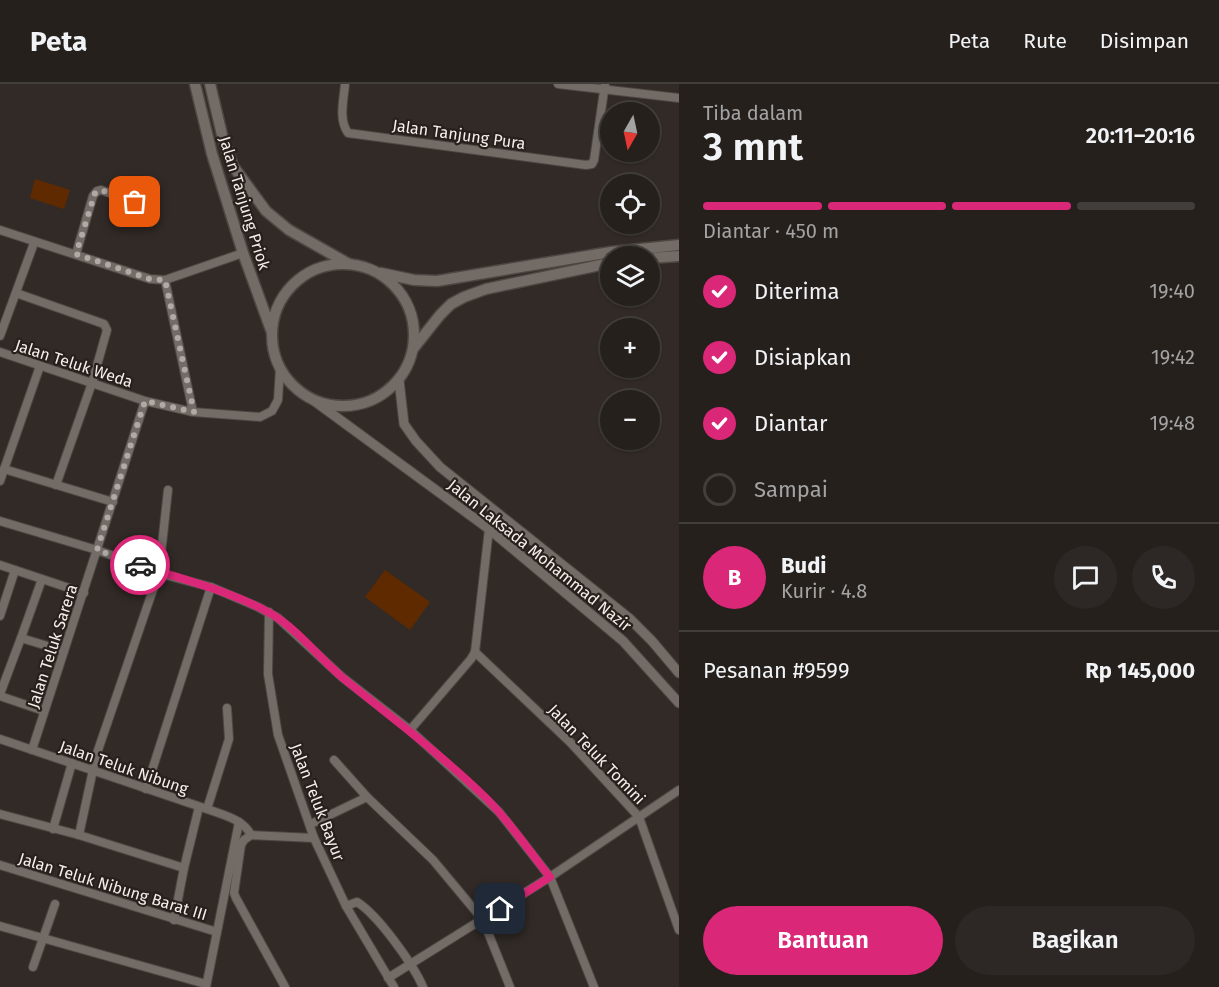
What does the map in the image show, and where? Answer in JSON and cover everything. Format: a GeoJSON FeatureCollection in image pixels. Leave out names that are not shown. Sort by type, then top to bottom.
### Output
{"type":"FeatureCollection","features":[{"type":"Feature","properties":{"kind":"main road","name":"Jalan Tanjung Priok"},"geometry":{"type":"LineString","coordinates":[[195,84],[212,154],[243,253],[272,330]]}},
{"type":"Feature","properties":{"kind":"main road","name":"Jalan Tanjung Priok"},"geometry":{"type":"LineString","coordinates":[[210,84],[223,139],[233,166],[266,212],[289,230],[349,264]]}},
{"type":"Feature","properties":{"kind":"main road"},"geometry":{"type":"LineString","coordinates":[[375,272],[396,288],[407,304],[414,323],[413,349],[410,360],[399,380],[384,393],[366,403],[339,406],[313,400],[297,389],[280,368],[275,356],[272,330],[279,303],[297,281],[321,267],[349,264],[414,280],[437,281],[610,252],[679,245]]}},
{"type":"Feature","properties":{"kind":"main road"},"geometry":{"type":"LineString","coordinates":[[660,257],[679,256]]}},
{"type":"Feature","properties":{"kind":"main road"},"geometry":{"type":"LineString","coordinates":[[413,349],[440,315],[451,304],[464,297],[486,289],[600,265]]}},
{"type":"Feature","properties":{"kind":"street","name":"Jalan Tanjung Pura"},"geometry":{"type":"LineString","coordinates":[[345,84],[342,109],[344,126],[348,133],[586,165],[592,164],[594,160],[605,86]]}},
{"type":"Feature","properties":{"kind":"street"},"geometry":{"type":"LineString","coordinates":[[558,84],[605,86],[679,98]]}},
{"type":"Feature","properties":{"kind":"street"},"geometry":{"type":"LineString","coordinates":[[76,254],[93,196],[97,192],[101,190],[152,208]]}},
{"type":"Feature","properties":{"kind":"street"},"geometry":{"type":"LineString","coordinates":[[0,230],[150,279],[165,280],[243,253]]}},
{"type":"Feature","properties":{"kind":"street"},"geometry":{"type":"LineString","coordinates":[[0,336],[34,243]]}},
{"type":"Feature","properties":{"kind":"street"},"geometry":{"type":"LineString","coordinates":[[165,280],[194,412]]}},
{"type":"Feature","properties":{"kind":"street"},"geometry":{"type":"LineString","coordinates":[[16,293],[104,324],[106,328],[107,334],[92,383],[56,485]]}},
{"type":"Feature","properties":{"kind":"street","name":"Jalan Teluk Weda"},"geometry":{"type":"LineString","coordinates":[[0,352],[145,401],[194,412],[260,417],[272,411],[278,400],[280,368]]}},
{"type":"Feature","properties":{"kind":"street"},"geometry":{"type":"LineString","coordinates":[[0,482],[40,366]]}},
{"type":"Feature","properties":{"kind":"street","name":"Jalan Laksada Mohammad Nazir"},"geometry":{"type":"LineString","coordinates":[[399,380],[404,424],[440,467],[629,618],[679,673]]}},
{"type":"Feature","properties":{"kind":"street","name":"Jalan Laksada Mohammad Nazir"},"geometry":{"type":"LineString","coordinates":[[313,400],[489,529],[623,641],[679,703]]}},
{"type":"Feature","properties":{"kind":"street","name":"Jalan Teluk Sarera"},"geometry":{"type":"LineString","coordinates":[[32,750],[145,401]]}},
{"type":"Feature","properties":{"kind":"street"},"geometry":{"type":"LineString","coordinates":[[4,469],[113,502]]}},
{"type":"Feature","properties":{"kind":"street"},"geometry":{"type":"LineString","coordinates":[[79,835],[96,756],[159,572],[168,489]]}},
{"type":"Feature","properties":{"kind":"street"},"geometry":{"type":"LineString","coordinates":[[0,521],[211,587],[278,618],[342,677],[410,730],[487,799],[550,877],[594,987]]}},
{"type":"Feature","properties":{"kind":"street"},"geometry":{"type":"LineString","coordinates":[[410,730],[475,652],[489,529]]}},
{"type":"Feature","properties":{"kind":"street"},"geometry":{"type":"LineString","coordinates":[[0,565],[84,592]]}},
{"type":"Feature","properties":{"kind":"street"},"geometry":{"type":"LineString","coordinates":[[0,616],[15,570]]}},
{"type":"Feature","properties":{"kind":"street"},"geometry":{"type":"LineString","coordinates":[[42,579],[0,695],[44,711]]}},
{"type":"Feature","properties":{"kind":"street"},"geometry":{"type":"LineString","coordinates":[[146,789],[211,587]]}},
{"type":"Feature","properties":{"kind":"street","name":"Jalan Teluk Bayur"},"geometry":{"type":"LineString","coordinates":[[269,612],[268,674],[278,735],[314,838],[346,906],[394,987]]}},
{"type":"Feature","properties":{"kind":"street"},"geometry":{"type":"LineString","coordinates":[[21,638],[64,651]]}},
{"type":"Feature","properties":{"kind":"street","name":"Jalan Teluk Tomini"},"geometry":{"type":"LineString","coordinates":[[475,652],[570,742],[639,817],[679,930]]}},
{"type":"Feature","properties":{"kind":"street"},"geometry":{"type":"LineString","coordinates":[[207,809],[229,739],[227,708]]}},
{"type":"Feature","properties":{"kind":"street","name":"Jalan Teluk Nibung"},"geometry":{"type":"LineString","coordinates":[[0,739],[239,822]]}},
{"type":"Feature","properties":{"kind":"street"},"geometry":{"type":"LineString","coordinates":[[334,760],[367,797],[433,860],[483,920],[510,987]]}},
{"type":"Feature","properties":{"kind":"street"},"geometry":{"type":"LineString","coordinates":[[53,829],[72,763]]}},
{"type":"Feature","properties":{"kind":"street"},"geometry":{"type":"LineString","coordinates":[[388,978],[550,877],[679,790]]}},
{"type":"Feature","properties":{"kind":"street"},"geometry":{"type":"LineString","coordinates":[[311,824],[367,797]]}},
{"type":"Feature","properties":{"kind":"street"},"geometry":{"type":"LineString","coordinates":[[174,920],[199,807]]}},
{"type":"Feature","properties":{"kind":"street"},"geometry":{"type":"LineString","coordinates":[[0,814],[79,835],[184,868]]}},
{"type":"Feature","properties":{"kind":"street"},"geometry":{"type":"LineString","coordinates":[[0,926],[206,986],[239,822],[247,828],[251,835]]}},
{"type":"Feature","properties":{"kind":"street"},"geometry":{"type":"LineString","coordinates":[[285,987],[234,893],[240,857],[244,840],[251,835],[314,838]]}},
{"type":"Feature","properties":{"kind":"street","name":"Jalan Teluk Nibung Barat III"},"geometry":{"type":"LineString","coordinates":[[0,865],[217,932]]}},
{"type":"Feature","properties":{"kind":"street"},"geometry":{"type":"LineString","coordinates":[[346,906],[357,902],[367,909],[412,964],[423,987]]}},
{"type":"Feature","properties":{"kind":"street"},"geometry":{"type":"LineString","coordinates":[[33,967],[55,904]]}},
{"type":"Feature","properties":{"kind":"shaded area"},"geometry":{"type":"Polygon","coordinates":[[[35,179],[70,190],[64,209],[30,198],[35,179]]]}},
{"type":"Feature","properties":{"kind":"shaded area"},"geometry":{"type":"Polygon","coordinates":[[[385,570],[430,602],[410,630],[365,597],[385,570]]]}},
{"type":"Feature","properties":{"kind":"way so far"},"geometry":{"type":"LineString","coordinates":[[135,202],[101,190],[95,193],[76,254],[150,279],[165,280],[194,412],[145,401],[97,550],[140,565]]}},
{"type":"Feature","properties":{"kind":"route"},"geometry":{"type":"LineString","coordinates":[[140,565],[169,576],[211,587],[278,618],[342,677],[410,730],[487,799],[550,877],[500,909]]}}]}
